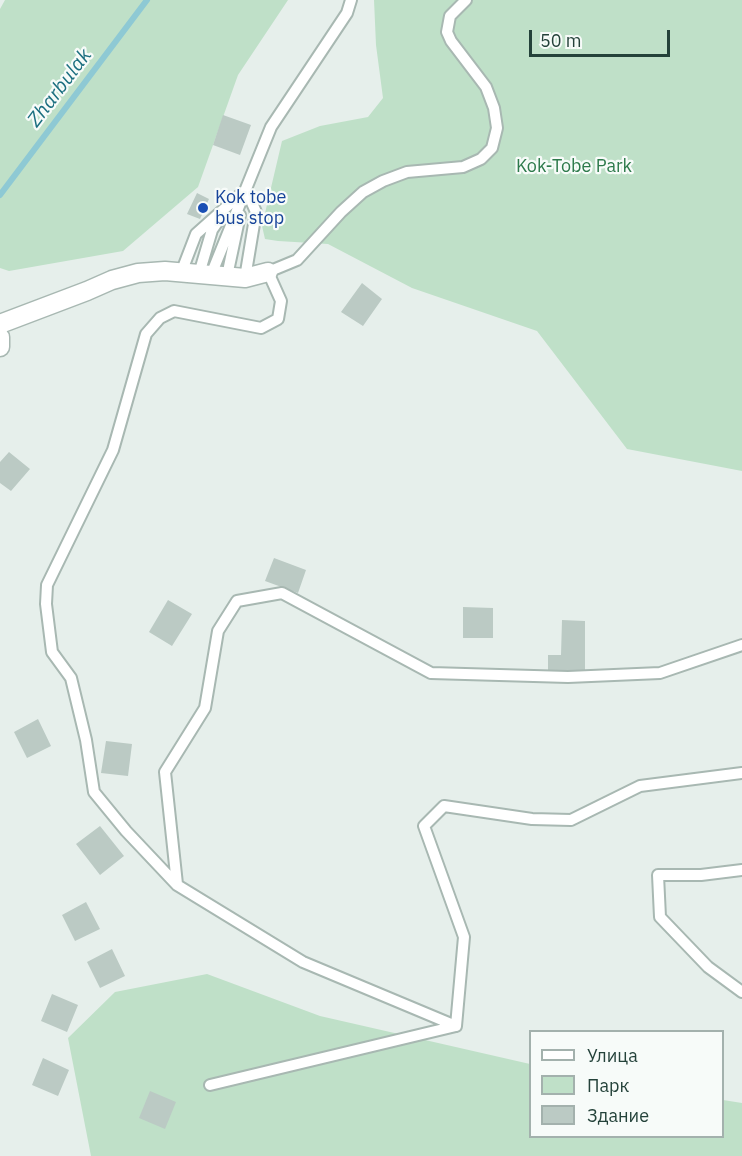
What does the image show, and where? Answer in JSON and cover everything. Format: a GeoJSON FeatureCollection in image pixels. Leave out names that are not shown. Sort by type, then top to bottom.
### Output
{"type":"FeatureCollection","features":[{"type":"Feature","properties":{"kind":"street"},"geometry":{"type":"LineString","coordinates":[[0,324],[112,280],[138,273],[165,271],[213,275],[268,272]]}},
{"type":"Feature","properties":{"kind":"street"},"geometry":{"type":"LineString","coordinates":[[0,337],[0,347]]}},
{"type":"Feature","properties":{"kind":"lane"},"geometry":{"type":"LineString","coordinates":[[213,275],[271,127],[347,12],[351,0]]}},
{"type":"Feature","properties":{"kind":"lane"},"geometry":{"type":"LineString","coordinates":[[456,1026],[303,962],[177,885],[126,831],[94,792],[86,740],[71,678],[52,652],[46,604],[47,585],[113,450],[146,334],[160,318],[174,311],[261,328],[278,319],[280,301],[268,272],[297,260],[341,212],[363,192],[382,181],[407,172],[463,167],[481,159],[492,148],[497,128],[494,108],[486,87],[451,41],[447,32],[450,16],[466,0]]}},
{"type":"Feature","properties":{"kind":"lane"},"geometry":{"type":"LineString","coordinates":[[213,275],[196,234],[246,189]]}},
{"type":"Feature","properties":{"kind":"lane"},"geometry":{"type":"LineString","coordinates":[[213,275],[225,238],[246,189]]}},
{"type":"Feature","properties":{"kind":"lane"},"geometry":{"type":"LineString","coordinates":[[213,275],[256,212],[246,189]]}},
{"type":"Feature","properties":{"kind":"lane"},"geometry":{"type":"LineString","coordinates":[[213,275],[212,230],[229,205]]}},
{"type":"Feature","properties":{"kind":"lane"},"geometry":{"type":"LineString","coordinates":[[177,885],[165,772],[205,708],[218,631],[237,601],[282,593],[431,673],[568,676],[660,673],[742,645]]}},
{"type":"Feature","properties":{"kind":"lane"},"geometry":{"type":"LineString","coordinates":[[456,1026],[464,938],[424,826],[444,806],[532,819],[571,820],[640,786],[742,773]]}},
{"type":"Feature","properties":{"kind":"lane"},"geometry":{"type":"LineString","coordinates":[[742,870],[702,875],[658,875],[660,917],[708,967],[742,992]]}},
{"type":"Feature","properties":{"kind":"lane"},"geometry":{"type":"LineString","coordinates":[[210,1085],[456,1026]]}},
{"type":"Feature","properties":{"kind":"green space"},"geometry":{"type":"Polygon","coordinates":[[[5,0],[288,0],[238,75],[198,187],[123,251],[9,271],[0,268],[0,9],[5,0]]]}},
{"type":"Feature","properties":{"kind":"green space","name":"Kok-Tobe Park"},"geometry":{"type":"Polygon","coordinates":[[[374,0],[742,0],[742,471],[627,449],[537,331],[412,288],[328,244],[265,239],[262,226],[282,141],[320,126],[368,117],[383,98],[376,45],[374,0]]]}},
{"type":"Feature","properties":{"kind":"green space"},"geometry":{"type":"Polygon","coordinates":[[[207,974],[320,1016],[529,1064],[529,1138],[724,1138],[724,1100],[742,1103],[742,1156],[91,1156],[68,1038],[115,992],[207,974]]]}},
{"type":"Feature","properties":{"kind":"building"},"geometry":{"type":"Polygon","coordinates":[[[223,115],[251,125],[240,155],[213,145],[223,115]]]}},
{"type":"Feature","properties":{"kind":"building"},"geometry":{"type":"Polygon","coordinates":[[[197,193],[209,199],[200,219],[187,214],[197,193]]]}},
{"type":"Feature","properties":{"kind":"building"},"geometry":{"type":"Polygon","coordinates":[[[362,283],[382,299],[363,326],[341,312],[362,283]]]}},
{"type":"Feature","properties":{"kind":"building"},"geometry":{"type":"Polygon","coordinates":[[[9,452],[30,469],[11,491],[0,483],[0,462],[9,452]]]}},
{"type":"Feature","properties":{"kind":"building"},"geometry":{"type":"Polygon","coordinates":[[[274,558],[306,570],[298,593],[265,581],[274,558]]]}},
{"type":"Feature","properties":{"kind":"building"},"geometry":{"type":"Polygon","coordinates":[[[168,600],[192,614],[172,646],[149,632],[168,600]]]}},
{"type":"Feature","properties":{"kind":"building"},"geometry":{"type":"Polygon","coordinates":[[[463,607],[493,608],[493,638],[463,638],[463,607]]]}},
{"type":"Feature","properties":{"kind":"building"},"geometry":{"type":"Polygon","coordinates":[[[562,620],[585,621],[585,673],[548,673],[548,655],[561,655],[562,620]]]}},
{"type":"Feature","properties":{"kind":"building"},"geometry":{"type":"Polygon","coordinates":[[[38,719],[51,746],[27,758],[14,732],[38,719]]]}},
{"type":"Feature","properties":{"kind":"building"},"geometry":{"type":"Polygon","coordinates":[[[106,741],[132,744],[128,776],[101,773],[106,741]]]}},
{"type":"Feature","properties":{"kind":"building"},"geometry":{"type":"Polygon","coordinates":[[[100,826],[124,856],[100,875],[76,844],[100,826]]]}},
{"type":"Feature","properties":{"kind":"building"},"geometry":{"type":"Polygon","coordinates":[[[86,902],[100,929],[75,941],[62,915],[86,902]]]}},
{"type":"Feature","properties":{"kind":"building"},"geometry":{"type":"Polygon","coordinates":[[[112,949],[125,976],[100,988],[87,962],[112,949]]]}},
{"type":"Feature","properties":{"kind":"building"},"geometry":{"type":"Polygon","coordinates":[[[52,994],[78,1005],[67,1032],[41,1021],[52,994]]]}},
{"type":"Feature","properties":{"kind":"building"},"geometry":{"type":"Polygon","coordinates":[[[43,1058],[69,1070],[58,1096],[32,1085],[43,1058]]]}},
{"type":"Feature","properties":{"kind":"building"},"geometry":{"type":"Polygon","coordinates":[[[150,1091],[176,1102],[165,1129],[139,1118],[150,1091]]]}},
{"type":"Feature","properties":{"kind":"waterway","name":"Zharbulak"},"geometry":{"type":"LineString","coordinates":[[0,195],[147,0]]}},
{"type":"Feature","properties":{"kind":"place","name":"Kok tobe bus stop"},"geometry":{"type":"Point","coordinates":[203,208]}}]}
